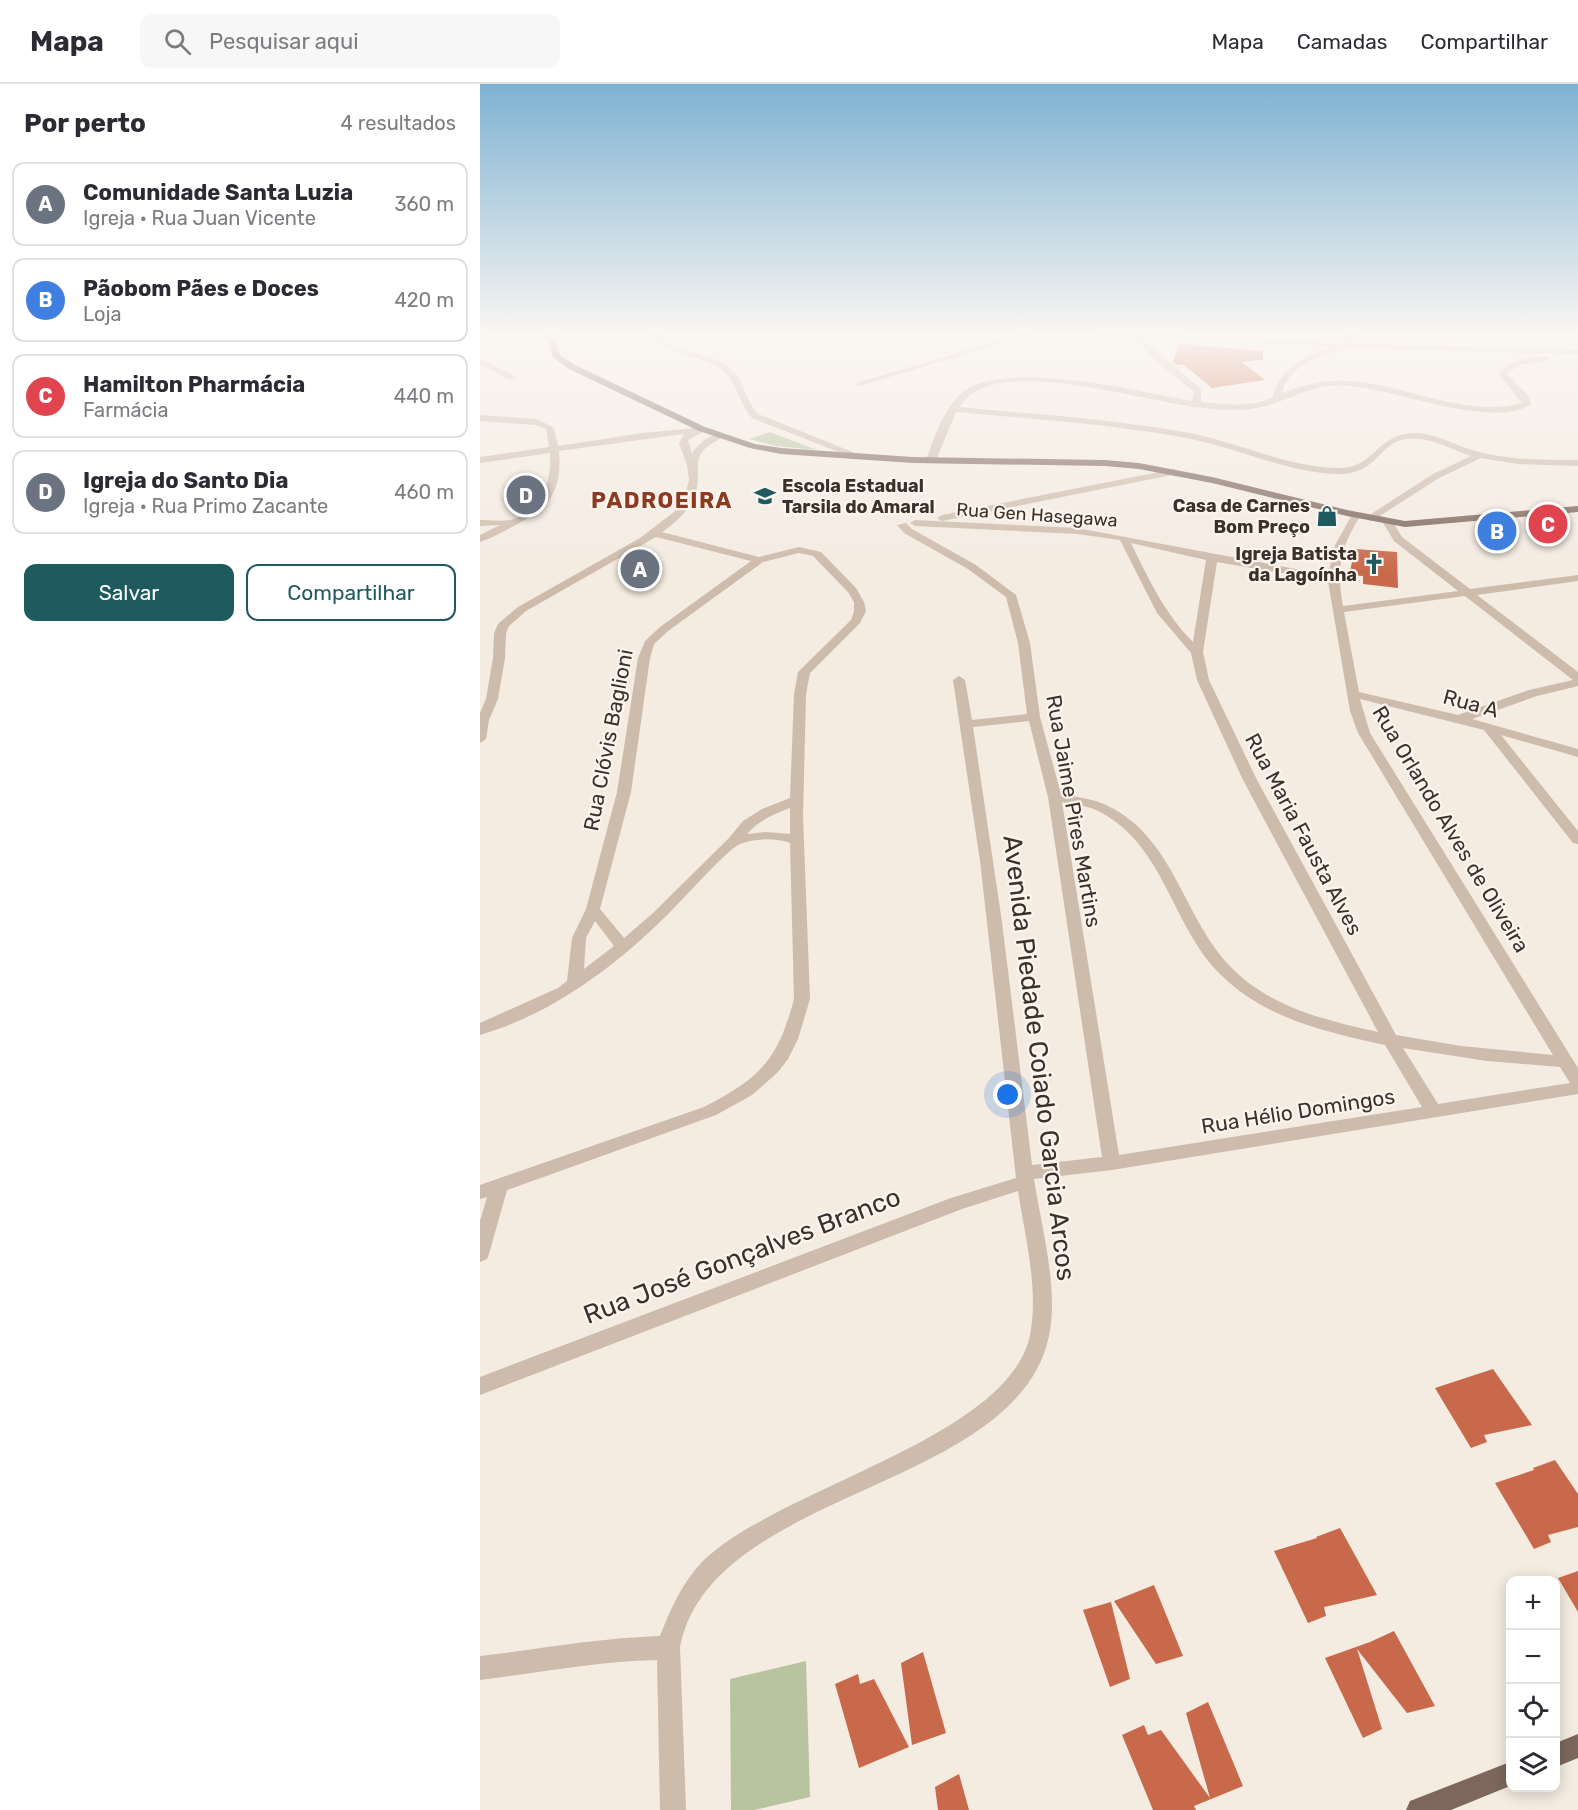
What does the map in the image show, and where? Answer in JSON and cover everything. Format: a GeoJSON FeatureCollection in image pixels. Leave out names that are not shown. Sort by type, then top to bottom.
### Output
{"type":"FeatureCollection","features":[{"type":"Feature","properties":{"kind":"main road"},"geometry":{"type":"LineString","coordinates":[[669,414],[702,429],[753,446],[781,451],[931,460],[1105,464],[1174,472],[1372,518],[1415,523],[1578,509]]}},
{"type":"Feature","properties":{"kind":"main road"},"geometry":{"type":"LineString","coordinates":[[1560,1753],[1578,1746]]}},
{"type":"Feature","properties":{"kind":"main road"},"geometry":{"type":"LineString","coordinates":[[1419,1810],[1506,1776]]}},
{"type":"Feature","properties":{"kind":"street"},"geometry":{"type":"LineString","coordinates":[[752,414],[861,457]]}},
{"type":"Feature","properties":{"kind":"street"},"geometry":{"type":"LineString","coordinates":[[931,460],[945,422],[951,414]]}},
{"type":"Feature","properties":{"kind":"street"},"geometry":{"type":"LineString","coordinates":[[994,414],[1185,435],[1313,467],[1340,471],[1366,466],[1386,442],[1414,435],[1450,442],[1480,455],[1502,459],[1578,463]]}},
{"type":"Feature","properties":{"kind":"street"},"geometry":{"type":"LineString","coordinates":[[480,418],[537,422],[550,428],[555,451],[555,477],[549,495],[536,510],[480,539]]}},
{"type":"Feature","properties":{"kind":"street"},"geometry":{"type":"LineString","coordinates":[[644,435],[682,419]]}},
{"type":"Feature","properties":{"kind":"street"},"geometry":{"type":"LineString","coordinates":[[480,460],[555,451],[644,435],[702,429]]}},
{"type":"Feature","properties":{"kind":"street"},"geometry":{"type":"LineString","coordinates":[[480,739],[483,720],[492,699],[499,658],[500,633],[504,624],[522,609],[653,534],[674,518],[685,506],[693,486],[692,464],[682,445],[684,438],[702,429]]}},
{"type":"Feature","properties":{"kind":"street"},"geometry":{"type":"LineString","coordinates":[[692,464],[700,448],[720,435]]}},
{"type":"Feature","properties":{"kind":"street"},"geometry":{"type":"LineString","coordinates":[[1372,518],[1427,482],[1480,455]]}},
{"type":"Feature","properties":{"kind":"street"},"geometry":{"type":"LineString","coordinates":[[909,524],[1174,472]]}},
{"type":"Feature","properties":{"kind":"street","name":"Rua Orlando Alves de Oliveira"},"geometry":{"type":"LineString","coordinates":[[1356,514],[1340,540],[1335,557],[1333,579],[1356,711],[1364,733],[1578,1082]]}},
{"type":"Feature","properties":{"kind":"street"},"geometry":{"type":"LineString","coordinates":[[1387,520],[1398,539],[1578,680]]}},
{"type":"Feature","properties":{"kind":"street"},"geometry":{"type":"LineString","coordinates":[[480,523],[513,522]]}},
{"type":"Feature","properties":{"kind":"street","name":"Rua Gen Hasegawa"},"geometry":{"type":"LineString","coordinates":[[909,524],[1038,528],[1124,538],[1212,558],[1333,579]]}},
{"type":"Feature","properties":{"kind":"street","name":"Rua Jaime Pires Martins"},"geometry":{"type":"LineString","coordinates":[[909,524],[908,531],[972,567],[1011,595],[1023,643],[1034,717],[1054,797],[1112,1163]]}},
{"type":"Feature","properties":{"kind":"street","name":"Rua Clóvis Baglioni"},"geometry":{"type":"LineString","coordinates":[[653,534],[759,560]]}},
{"type":"Feature","properties":{"kind":"street"},"geometry":{"type":"LineString","coordinates":[[1124,538],[1156,604],[1181,637],[1197,652]]}},
{"type":"Feature","properties":{"kind":"street","name":"Rua Clóvis Baglioni"},"geometry":{"type":"LineString","coordinates":[[575,983],[579,938],[593,909],[624,792],[644,658],[650,643],[672,622],[759,560],[799,550],[809,550],[817,554],[852,591],[859,602],[860,611],[856,621],[816,657],[804,672],[800,694],[798,800]]}},
{"type":"Feature","properties":{"kind":"street","name":"Rua Maria Fausta Alves"},"geometry":{"type":"LineString","coordinates":[[1212,558],[1197,652],[1203,680],[1245,770],[1390,1041],[1434,1112]]}},
{"type":"Feature","properties":{"kind":"street"},"geometry":{"type":"LineString","coordinates":[[1338,610],[1465,591],[1578,578]]}},
{"type":"Feature","properties":{"kind":"street","name":"Avenida Piedade Coiado Garcia Arcos"},"geometry":{"type":"LineString","coordinates":[[667,1648],[685,1601],[722,1557],[766,1528],[872,1478],[965,1428],[1000,1400],[1022,1378],[1036,1350],[1042,1305],[980,801],[959,680]]}},
{"type":"Feature","properties":{"kind":"street"},"geometry":{"type":"LineString","coordinates":[[1460,719],[1578,680]]}},
{"type":"Feature","properties":{"kind":"street","name":"Rua A"},"geometry":{"type":"LineString","coordinates":[[1353,694],[1460,719],[1578,753]]}},
{"type":"Feature","properties":{"kind":"street"},"geometry":{"type":"LineString","coordinates":[[967,724],[1034,717]]}},
{"type":"Feature","properties":{"kind":"street"},"geometry":{"type":"LineString","coordinates":[[1490,728],[1578,840]]}},
{"type":"Feature","properties":{"kind":"street"},"geometry":{"type":"LineString","coordinates":[[1054,797],[1080,798],[1126,820],[1139,833],[1162,864],[1201,939],[1220,964],[1250,993],[1279,1008],[1314,1022],[1390,1041],[1486,1056],[1565,1061]]}},
{"type":"Feature","properties":{"kind":"street"},"geometry":{"type":"LineString","coordinates":[[480,1029],[525,1011],[563,992],[623,947],[683,892],[748,824],[767,812],[798,800],[796,816],[802,999],[797,1023],[786,1051],[765,1078],[740,1096],[710,1111],[480,1192]]}},
{"type":"Feature","properties":{"kind":"street"},"geometry":{"type":"LineString","coordinates":[[734,841],[755,836],[776,835],[798,841]]}},
{"type":"Feature","properties":{"kind":"street"},"geometry":{"type":"LineString","coordinates":[[593,909],[623,947]]}},
{"type":"Feature","properties":{"kind":"street","name":"Rua Hélio Domingos"},"geometry":{"type":"LineString","coordinates":[[1025,1177],[1578,1088]]}},
{"type":"Feature","properties":{"kind":"street","name":"Rua José Gonçalves Branco"},"geometry":{"type":"LineString","coordinates":[[480,1386],[1025,1177]]}},
{"type":"Feature","properties":{"kind":"street"},"geometry":{"type":"LineString","coordinates":[[480,1254],[499,1185]]}},
{"type":"Feature","properties":{"kind":"street"},"geometry":{"type":"LineString","coordinates":[[480,1668],[558,1659],[614,1648],[667,1648],[673,1810]]}},
{"type":"Feature","properties":{"kind":"green space"},"geometry":{"type":"Polygon","coordinates":[[[770,432],[817,450],[776,446],[749,439],[770,432]]]}},
{"type":"Feature","properties":{"kind":"green space"},"geometry":{"type":"Polygon","coordinates":[[[806,1661],[810,1797],[754,1810],[731,1810],[730,1679],[806,1661]]]}},
{"type":"Feature","properties":{"kind":"building","name":"Igreja Batista da Lagoínha"},"geometry":{"type":"Polygon","coordinates":[[[1355,549],[1397,552],[1398,588],[1363,584],[1363,576],[1349,575],[1355,549]]]}},
{"type":"Feature","properties":{"kind":"building"},"geometry":{"type":"Polygon","coordinates":[[[1493,1369],[1532,1425],[1484,1435],[1487,1442],[1471,1448],[1435,1388],[1493,1369]]]}},
{"type":"Feature","properties":{"kind":"building"},"geometry":{"type":"Polygon","coordinates":[[[1555,1460],[1578,1494],[1578,1527],[1548,1535],[1551,1542],[1534,1549],[1495,1483],[1534,1470],[1533,1468],[1555,1460]]]}},
{"type":"Feature","properties":{"kind":"building"},"geometry":{"type":"Polygon","coordinates":[[[1340,1528],[1377,1595],[1324,1607],[1326,1616],[1308,1623],[1274,1551],[1317,1538],[1340,1528]]]}},
{"type":"Feature","properties":{"kind":"building"},"geometry":{"type":"Polygon","coordinates":[[[1578,1571],[1578,1612],[1560,1581],[1560,1577],[1578,1571]]]}},
{"type":"Feature","properties":{"kind":"building"},"geometry":{"type":"Polygon","coordinates":[[[1154,1585],[1183,1656],[1156,1664],[1114,1601],[1154,1585]]]}},
{"type":"Feature","properties":{"kind":"building"},"geometry":{"type":"Polygon","coordinates":[[[1111,1602],[1130,1679],[1110,1687],[1083,1610],[1111,1602]]]}},
{"type":"Feature","properties":{"kind":"building"},"geometry":{"type":"Polygon","coordinates":[[[1394,1631],[1435,1706],[1407,1713],[1357,1649],[1382,1729],[1363,1738],[1325,1658],[1394,1631]]]}},
{"type":"Feature","properties":{"kind":"building"},"geometry":{"type":"Polygon","coordinates":[[[923,1652],[946,1733],[912,1745],[901,1663],[923,1652]]]}},
{"type":"Feature","properties":{"kind":"building"},"geometry":{"type":"Polygon","coordinates":[[[858,1674],[860,1684],[874,1679],[909,1747],[859,1768],[835,1684],[858,1674]]]}},
{"type":"Feature","properties":{"kind":"building"},"geometry":{"type":"Polygon","coordinates":[[[1208,1702],[1243,1786],[1194,1806],[1196,1810],[1153,1810],[1122,1735],[1144,1725],[1148,1735],[1161,1730],[1210,1798],[1186,1713],[1208,1702]]]}},
{"type":"Feature","properties":{"kind":"building"},"geometry":{"type":"Polygon","coordinates":[[[959,1774],[969,1810],[938,1810],[935,1787],[959,1774]]]}},
{"type":"Feature","properties":{"kind":"place","name":"Igreja do Santo Dia"},"geometry":{"type":"Point","coordinates":[526,495]}},
{"type":"Feature","properties":{"kind":"place","name":"Escola Estadual Tarsila do Amaral"},"geometry":{"type":"Point","coordinates":[765,496]}},
{"type":"Feature","properties":{"kind":"place","name":"Casa de Carnes Bom Preço"},"geometry":{"type":"Point","coordinates":[1327,516]}},
{"type":"Feature","properties":{"kind":"place","name":"Hamilton Pharmácia"},"geometry":{"type":"Point","coordinates":[1548,524]}},
{"type":"Feature","properties":{"kind":"place","name":"Pãobom Pães e Doces"},"geometry":{"type":"Point","coordinates":[1497,531]}},
{"type":"Feature","properties":{"kind":"place","name":"Igreja Batista da Lagoínha"},"geometry":{"type":"Point","coordinates":[1374,564]}},
{"type":"Feature","properties":{"kind":"place","name":"Comunidade Santa Luzia"},"geometry":{"type":"Point","coordinates":[640,569]}},
{"type":"Feature","properties":{"kind":"district","name":"PADROEIRA"},"geometry":{"type":"Point","coordinates":[662,500]}}]}
